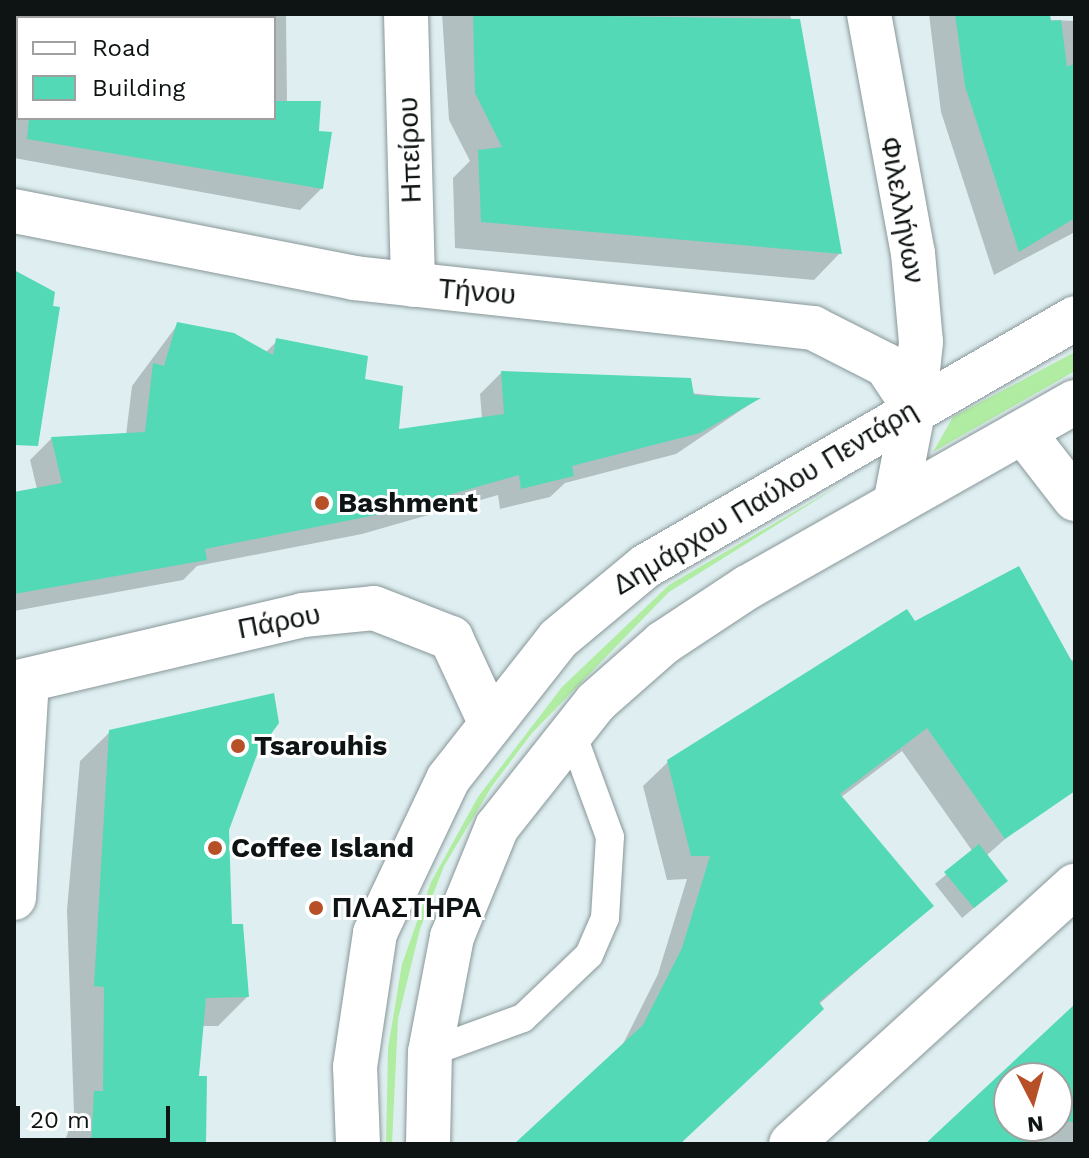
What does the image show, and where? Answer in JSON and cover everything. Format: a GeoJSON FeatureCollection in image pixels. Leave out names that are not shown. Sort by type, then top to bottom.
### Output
{"type":"FeatureCollection","features":[{"type":"Feature","properties":{"kind":"street","name":"Ηπείρου"},"geometry":{"type":"LineString","coordinates":[[406,14],[413,285]]}},
{"type":"Feature","properties":{"kind":"street","name":"Φιλελλήνων"},"geometry":{"type":"LineString","coordinates":[[869,14],[913,253],[921,342],[914,407],[895,504]]}},
{"type":"Feature","properties":{"kind":"street","name":"Τήνου"},"geometry":{"type":"LineString","coordinates":[[14,211],[413,285],[813,328],[886,365],[914,407]]}},
{"type":"Feature","properties":{"kind":"street","name":"Δημάρχου Παύλου Πεντάρη"},"geometry":{"type":"LineString","coordinates":[[358,1144],[355,1067],[375,933],[448,779],[558,639],[602,599],[914,407],[1075,318]]}},
{"type":"Feature","properties":{"kind":"street"},"geometry":{"type":"LineString","coordinates":[[428,1144],[430,1052],[452,937],[497,827],[571,731],[663,643],[895,504],[1075,402]]}},
{"type":"Feature","properties":{"kind":"street"},"geometry":{"type":"LineString","coordinates":[[1023,432],[1075,499]]}},
{"type":"Feature","properties":{"kind":"street","name":"Πάρου"},"geometry":{"type":"LineString","coordinates":[[20,682],[303,615],[374,608],[451,638],[490,722]]}},
{"type":"Feature","properties":{"kind":"street"},"geometry":{"type":"LineString","coordinates":[[14,898],[20,682]]}},
{"type":"Feature","properties":{"kind":"street"},"geometry":{"type":"LineString","coordinates":[[791,1144],[1075,886]]}},
{"type":"Feature","properties":{"kind":"lane"},"geometry":{"type":"LineString","coordinates":[[430,1052],[523,1018],[589,955],[605,918],[610,837],[571,731]]}},
{"type":"Feature","properties":{"kind":"green space"},"geometry":{"type":"Polygon","coordinates":[[[1075,352],[1075,371],[933,452],[953,417],[1075,352]]]}},
{"type":"Feature","properties":{"kind":"green space"},"geometry":{"type":"Polygon","coordinates":[[[842,484],[669,592],[532,733],[492,786],[444,866],[420,929],[398,1019],[392,1144],[386,1144],[388,1048],[402,964],[431,882],[478,797],[562,687],[669,585],[842,484]]]}},
{"type":"Feature","properties":{"kind":"building"},"geometry":{"type":"Polygon","coordinates":[[[473,14],[800,19],[842,254],[481,222],[478,150],[502,147],[475,93],[473,14]]]}},
{"type":"Feature","properties":{"kind":"building"},"geometry":{"type":"Polygon","coordinates":[[[955,14],[1050,14],[1051,21],[1061,20],[1067,67],[1075,63],[1075,218],[1019,252],[965,86],[955,14]]]}},
{"type":"Feature","properties":{"kind":"building"},"geometry":{"type":"Polygon","coordinates":[[[276,101],[321,101],[319,131],[332,132],[323,189],[27,139],[29,120],[276,120],[276,101]]]}},
{"type":"Feature","properties":{"kind":"building"},"geometry":{"type":"Polygon","coordinates":[[[14,270],[55,292],[53,306],[60,307],[38,446],[14,445],[14,270]]]}},
{"type":"Feature","properties":{"kind":"building"},"geometry":{"type":"Polygon","coordinates":[[[177,322],[234,333],[273,355],[276,338],[368,356],[365,379],[403,386],[399,429],[504,414],[501,371],[691,378],[694,395],[761,398],[700,433],[572,466],[574,476],[521,489],[519,475],[386,513],[205,549],[207,560],[14,594],[14,492],[62,483],[51,437],[145,432],[153,363],[164,366],[177,322]]]}},
{"type":"Feature","properties":{"kind":"building"},"geometry":{"type":"Polygon","coordinates":[[[1019,566],[1075,667],[1075,791],[1005,839],[927,728],[840,794],[934,906],[819,1002],[824,1009],[680,1144],[514,1144],[643,1025],[682,948],[710,856],[691,856],[667,760],[907,609],[915,621],[1019,566]]]}},
{"type":"Feature","properties":{"kind":"building"},"geometry":{"type":"Polygon","coordinates":[[[274,693],[279,723],[258,752],[229,830],[232,924],[243,924],[249,997],[206,998],[199,1076],[207,1076],[206,1144],[91,1144],[94,1091],[103,1091],[104,987],[94,986],[109,730],[274,693]]]}},
{"type":"Feature","properties":{"kind":"building"},"geometry":{"type":"Polygon","coordinates":[[[979,844],[1008,881],[974,908],[944,872],[979,844]]]}},
{"type":"Feature","properties":{"kind":"building"},"geometry":{"type":"Polygon","coordinates":[[[1075,1004],[1075,1122],[1073,1062],[1013,1062],[1075,1004]]]}},
{"type":"Feature","properties":{"kind":"building"},"geometry":{"type":"Polygon","coordinates":[[[993,1081],[993,1142],[1031,1142],[1029,1144],[925,1144],[993,1081]]]}},
{"type":"Feature","properties":{"kind":"place","name":"Bashment"},"geometry":{"type":"Point","coordinates":[322,503]}},
{"type":"Feature","properties":{"kind":"place","name":"Tsarouhis"},"geometry":{"type":"Point","coordinates":[238,746]}},
{"type":"Feature","properties":{"kind":"place","name":"Coffee Island"},"geometry":{"type":"Point","coordinates":[215,848]}},
{"type":"Feature","properties":{"kind":"place","name":"ΠΛΑΣΤΗΡΑ"},"geometry":{"type":"Point","coordinates":[316,908]}}]}
